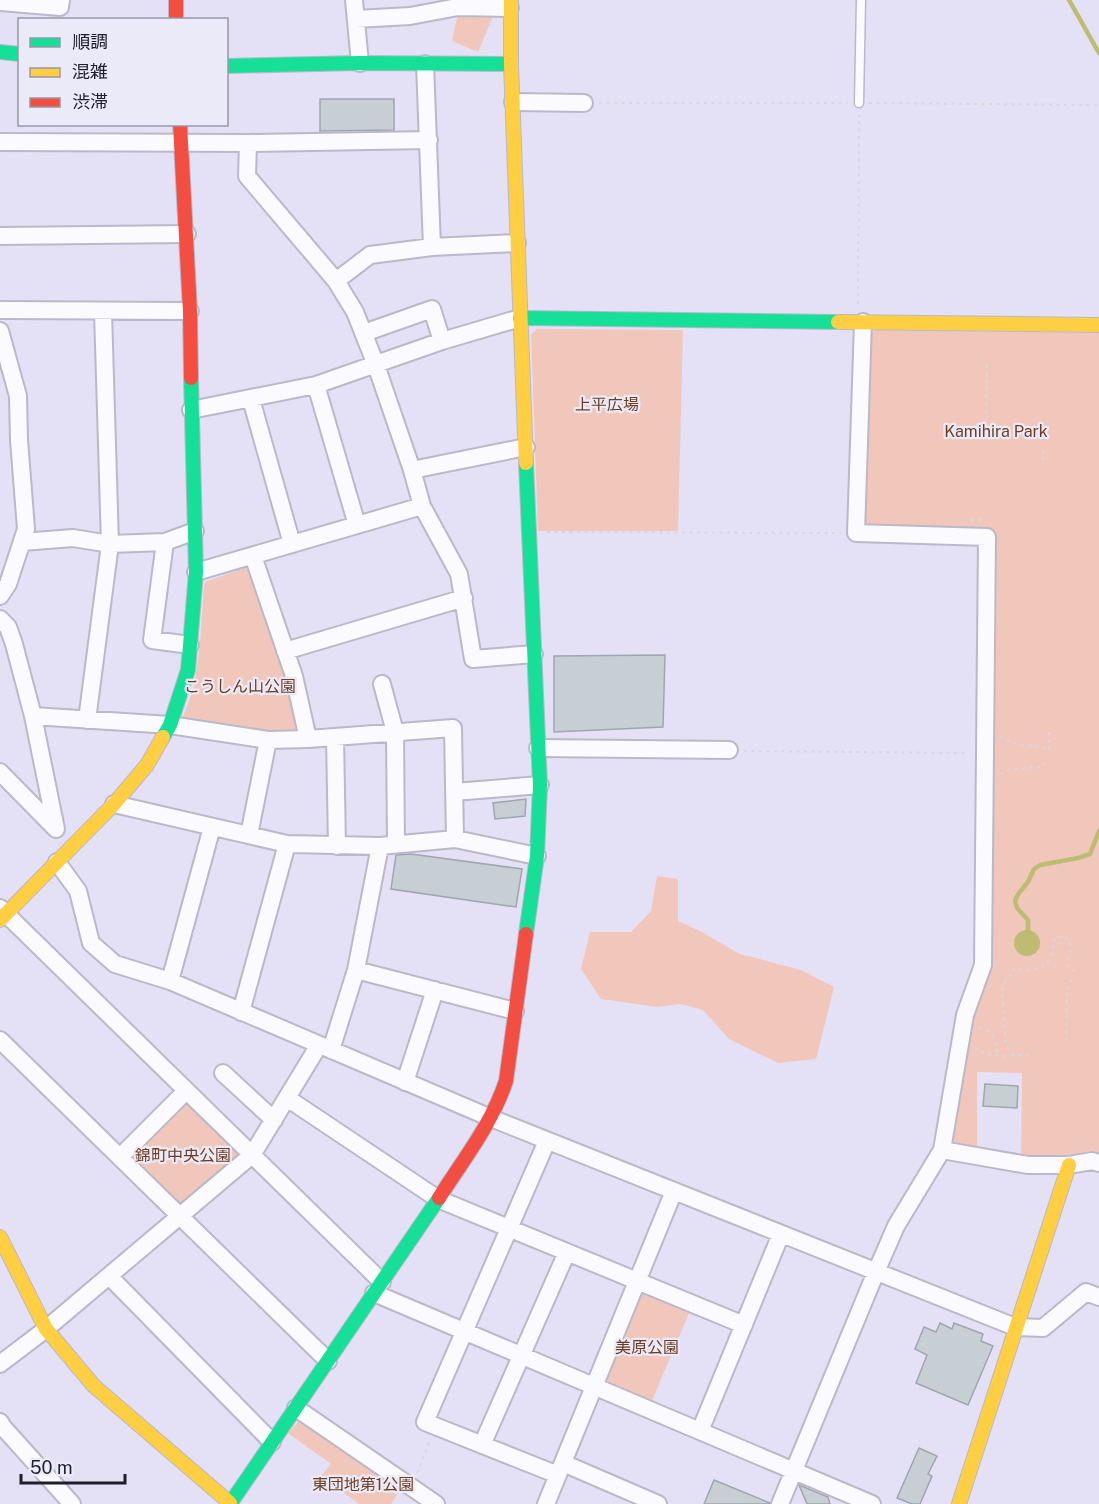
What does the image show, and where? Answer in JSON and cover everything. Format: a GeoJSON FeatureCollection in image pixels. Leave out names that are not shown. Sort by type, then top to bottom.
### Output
{"type":"FeatureCollection","features":[{"type":"Feature","properties":{"kind":"street"},"geometry":{"type":"LineString","coordinates":[[0,2],[60,7],[61,0]]}},
{"type":"Feature","properties":{"kind":"street"},"geometry":{"type":"LineString","coordinates":[[176,0],[176,18]]}},
{"type":"Feature","properties":{"kind":"street"},"geometry":{"type":"LineString","coordinates":[[354,0],[360,63]]}},
{"type":"Feature","properties":{"kind":"street"},"geometry":{"type":"LineString","coordinates":[[0,1237],[46,1329],[94,1386],[230,1504],[491,1118],[506,1081],[537,856],[540,785],[517,243],[511,4],[458,7],[410,16],[356,19]]}},
{"type":"Feature","properties":{"kind":"street"},"geometry":{"type":"LineString","coordinates":[[0,52],[18,54]]}},
{"type":"Feature","properties":{"kind":"street"},"geometry":{"type":"LineString","coordinates":[[228,66],[360,63],[511,64]]}},
{"type":"Feature","properties":{"kind":"street"},"geometry":{"type":"LineString","coordinates":[[425,64],[432,247]]}},
{"type":"Feature","properties":{"kind":"street"},"geometry":{"type":"LineString","coordinates":[[513,102],[584,103]]}},
{"type":"Feature","properties":{"kind":"street"},"geometry":{"type":"LineString","coordinates":[[180,126],[190,311],[196,573],[188,670],[170,725],[147,765],[114,804],[2,914],[252,1155],[378,1288],[464,1331],[865,1503]]}},
{"type":"Feature","properties":{"kind":"street"},"geometry":{"type":"LineString","coordinates":[[0,142],[248,143],[429,140]]}},
{"type":"Feature","properties":{"kind":"street"},"geometry":{"type":"LineString","coordinates":[[248,143],[247,176],[336,281],[355,312],[376,365],[422,506],[459,574],[473,659],[534,654]]}},
{"type":"Feature","properties":{"kind":"street"},"geometry":{"type":"LineString","coordinates":[[0,236],[187,234]]}},
{"type":"Feature","properties":{"kind":"street"},"geometry":{"type":"LineString","coordinates":[[336,281],[370,255],[432,247],[517,243]]}},
{"type":"Feature","properties":{"kind":"street"},"geometry":{"type":"LineString","coordinates":[[363,333],[432,309],[442,341]]}},
{"type":"Feature","properties":{"kind":"street"},"geometry":{"type":"LineString","coordinates":[[0,310],[190,311]]}},
{"type":"Feature","properties":{"kind":"street"},"geometry":{"type":"LineString","coordinates":[[87,720],[110,544],[102,312]]}},
{"type":"Feature","properties":{"kind":"street"},"geometry":{"type":"LineString","coordinates":[[191,410],[316,385],[442,341],[520,318],[1099,325]]}},
{"type":"Feature","properties":{"kind":"street"},"geometry":{"type":"LineString","coordinates":[[780,1504],[896,1226],[942,1150],[965,1015],[983,965],[987,537],[856,533],[860,322]]}},
{"type":"Feature","properties":{"kind":"street"},"geometry":{"type":"LineString","coordinates":[[0,331],[4,363],[18,396],[26,529],[8,584],[0,596]]}},
{"type":"Feature","properties":{"kind":"street"},"geometry":{"type":"LineString","coordinates":[[316,385],[357,525]]}},
{"type":"Feature","properties":{"kind":"street"},"geometry":{"type":"LineString","coordinates":[[251,399],[292,544]]}},
{"type":"Feature","properties":{"kind":"street"},"geometry":{"type":"LineString","coordinates":[[412,470],[526,447]]}},
{"type":"Feature","properties":{"kind":"street"},"geometry":{"type":"LineString","coordinates":[[196,573],[422,506]]}},
{"type":"Feature","properties":{"kind":"street"},"geometry":{"type":"LineString","coordinates":[[22,542],[73,538],[110,544],[165,542],[195,531]]}},
{"type":"Feature","properties":{"kind":"street"},"geometry":{"type":"LineString","coordinates":[[165,542],[152,640],[190,645]]}},
{"type":"Feature","properties":{"kind":"street"},"geometry":{"type":"LineString","coordinates":[[253,556],[294,676],[308,740]]}},
{"type":"Feature","properties":{"kind":"street"},"geometry":{"type":"LineString","coordinates":[[285,651],[464,597]]}},
{"type":"Feature","properties":{"kind":"street"},"geometry":{"type":"LineString","coordinates":[[0,619],[8,627],[33,716],[56,829]]}},
{"type":"Feature","properties":{"kind":"street"},"geometry":{"type":"LineString","coordinates":[[0,1364],[46,1329],[252,1155],[287,1098],[325,1048],[356,970],[388,845],[395,732],[382,684]]}},
{"type":"Feature","properties":{"kind":"street"},"geometry":{"type":"LineString","coordinates":[[33,716],[170,725],[268,740],[308,740],[453,728],[455,839]]}},
{"type":"Feature","properties":{"kind":"street"},"geometry":{"type":"LineString","coordinates":[[335,737],[337,846]]}},
{"type":"Feature","properties":{"kind":"street"},"geometry":{"type":"LineString","coordinates":[[249,834],[268,740]]}},
{"type":"Feature","properties":{"kind":"street"},"geometry":{"type":"LineString","coordinates":[[538,748],[729,750]]}},
{"type":"Feature","properties":{"kind":"street"},"geometry":{"type":"LineString","coordinates":[[0,772],[73,846]]}},
{"type":"Feature","properties":{"kind":"street"},"geometry":{"type":"LineString","coordinates":[[454,792],[540,785]]}},
{"type":"Feature","properties":{"kind":"street"},"geometry":{"type":"LineString","coordinates":[[114,804],[287,844],[388,845],[455,839],[537,856]]}},
{"type":"Feature","properties":{"kind":"street"},"geometry":{"type":"LineString","coordinates":[[170,981],[212,827]]}},
{"type":"Feature","properties":{"kind":"street"},"geometry":{"type":"LineString","coordinates":[[241,1012],[287,844]]}},
{"type":"Feature","properties":{"kind":"street"},"geometry":{"type":"LineString","coordinates":[[57,862],[78,891],[91,943],[115,964],[170,981],[547,1141],[1016,1327],[1043,1328],[1086,1292],[1099,1297]]}},
{"type":"Feature","properties":{"kind":"street"},"geometry":{"type":"LineString","coordinates":[[356,970],[515,1011]]}},
{"type":"Feature","properties":{"kind":"street"},"geometry":{"type":"LineString","coordinates":[[405,1082],[435,990]]}},
{"type":"Feature","properties":{"kind":"street"},"geometry":{"type":"LineString","coordinates":[[0,1040],[328,1361]]}},
{"type":"Feature","properties":{"kind":"street"},"geometry":{"type":"LineString","coordinates":[[223,1072],[273,1120]]}},
{"type":"Feature","properties":{"kind":"street"},"geometry":{"type":"LineString","coordinates":[[120,1157],[186,1090]]}},
{"type":"Feature","properties":{"kind":"street"},"geometry":{"type":"LineString","coordinates":[[287,1098],[438,1199],[744,1325]]}},
{"type":"Feature","properties":{"kind":"street"},"geometry":{"type":"LineString","coordinates":[[547,1141],[425,1422],[482,1445],[560,1469],[658,1504]]}},
{"type":"Feature","properties":{"kind":"street"},"geometry":{"type":"LineString","coordinates":[[942,1150],[1028,1165],[1070,1165],[1092,1161],[1099,1163]]}},
{"type":"Feature","properties":{"kind":"street"},"geometry":{"type":"LineString","coordinates":[[958,1501],[1070,1165]]}},
{"type":"Feature","properties":{"kind":"street"},"geometry":{"type":"LineString","coordinates":[[546,1504],[674,1191]]}},
{"type":"Feature","properties":{"kind":"street"},"geometry":{"type":"LineString","coordinates":[[700,1431],[781,1234]]}},
{"type":"Feature","properties":{"kind":"street"},"geometry":{"type":"LineString","coordinates":[[482,1445],[567,1252]]}},
{"type":"Feature","properties":{"kind":"street"},"geometry":{"type":"LineString","coordinates":[[109,1276],[273,1442]]}},
{"type":"Feature","properties":{"kind":"street"},"geometry":{"type":"LineString","coordinates":[[296,1408],[436,1504]]}},
{"type":"Feature","properties":{"kind":"street"},"geometry":{"type":"LineString","coordinates":[[0,1422],[72,1504]]}},
{"type":"Feature","properties":{"kind":"lane"},"geometry":{"type":"LineString","coordinates":[[859,103],[861,0]]}},
{"type":"Feature","properties":{"kind":"path"},"geometry":{"type":"LineString","coordinates":[[584,103],[1099,105]]}},
{"type":"Feature","properties":{"kind":"path"},"geometry":{"type":"LineString","coordinates":[[859,103],[860,322]]}},
{"type":"Feature","properties":{"kind":"path"},"geometry":{"type":"LineString","coordinates":[[987,365],[986,439],[994,440]]}},
{"type":"Feature","properties":{"kind":"path"},"geometry":{"type":"LineString","coordinates":[[1043,450],[1043,460]]}},
{"type":"Feature","properties":{"kind":"path"},"geometry":{"type":"LineString","coordinates":[[529,532],[856,533]]}},
{"type":"Feature","properties":{"kind":"path"},"geometry":{"type":"LineString","coordinates":[[997,730],[1001,736],[1013,743],[1040,747],[1049,751],[1049,732]]}},
{"type":"Feature","properties":{"kind":"path"},"geometry":{"type":"LineString","coordinates":[[729,750],[985,753]]}},
{"type":"Feature","properties":{"kind":"path"},"geometry":{"type":"LineString","coordinates":[[1014,1055],[1006,1045],[1002,991],[1014,969],[1036,969],[1044,965],[1053,952],[1054,937],[1062,936],[1068,939],[1072,951],[1067,964],[1077,972]]}},
{"type":"Feature","properties":{"kind":"path"},"geometry":{"type":"LineString","coordinates":[[1066,1041],[1066,990],[1071,981],[1077,980]]}},
{"type":"Feature","properties":{"kind":"path"},"geometry":{"type":"LineString","coordinates":[[976,1028],[986,1030],[994,1037],[998,1055]]}},
{"type":"Feature","properties":{"kind":"path"},"geometry":{"type":"LineString","coordinates":[[412,1487],[435,1426]]}},
{"type":"Feature","properties":{"kind":"green space"},"geometry":{"type":"Polygon","coordinates":[[[495,12],[478,52],[452,41],[458,13],[495,12]]]}},
{"type":"Feature","properties":{"kind":"green space","name":"上平広場"},"geometry":{"type":"Polygon","coordinates":[[[537,329],[683,330],[678,531],[538,531],[531,334],[537,329]]]}},
{"type":"Feature","properties":{"kind":"green space","name":"Kamihira Park"},"geometry":{"type":"Polygon","coordinates":[[[875,330],[1099,333],[1099,1156],[1021,1158],[1022,1073],[977,1072],[977,1150],[955,1146],[950,1140],[978,994],[991,746],[994,530],[870,528],[863,523],[868,337],[875,330]]]}},
{"type":"Feature","properties":{"kind":"green space","name":"こうしん山公園"},"geometry":{"type":"Polygon","coordinates":[[[245,568],[251,571],[301,729],[297,736],[187,723],[183,717],[194,688],[204,585],[207,581],[245,568]]]}},
{"type":"Feature","properties":{"kind":"green space"},"geometry":{"type":"Polygon","coordinates":[[[657,876],[678,879],[678,921],[740,954],[801,970],[834,987],[816,1059],[778,1063],[729,1039],[703,1010],[681,1004],[657,1007],[601,999],[581,969],[590,932],[631,932],[651,911],[657,876]]]}},
{"type":"Feature","properties":{"kind":"green space","name":"錦町中央公園"},"geometry":{"type":"Polygon","coordinates":[[[187,1100],[241,1153],[241,1160],[183,1208],[177,1207],[127,1152],[187,1100]]]}},
{"type":"Feature","properties":{"kind":"green space","name":"美原公園"},"geometry":{"type":"Polygon","coordinates":[[[647,1292],[690,1311],[650,1405],[605,1382],[641,1295],[647,1292]]]}},
{"type":"Feature","properties":{"kind":"green space","name":"東団地第1公園"},"geometry":{"type":"Polygon","coordinates":[[[301,1419],[402,1487],[391,1504],[359,1504],[321,1476],[331,1464],[288,1433],[301,1419]]]}},
{"type":"Feature","properties":{"kind":"shaded area"},"geometry":{"type":"Polygon","coordinates":[[[1027,930],[1036,934],[1040,943],[1036,952],[1027,956],[1018,952],[1014,943],[1018,934],[1027,930]]]}},
{"type":"Feature","properties":{"kind":"building"},"geometry":{"type":"Polygon","coordinates":[[[320,99],[394,99],[394,130],[320,131],[320,99]]]}},
{"type":"Feature","properties":{"kind":"building"},"geometry":{"type":"Polygon","coordinates":[[[665,655],[663,727],[554,732],[554,656],[665,655]]]}},
{"type":"Feature","properties":{"kind":"building"},"geometry":{"type":"Polygon","coordinates":[[[526,799],[525,816],[495,819],[493,803],[526,799]]]}},
{"type":"Feature","properties":{"kind":"building"},"geometry":{"type":"Polygon","coordinates":[[[411,854],[522,869],[516,907],[391,889],[396,855],[411,854]]]}},
{"type":"Feature","properties":{"kind":"building"},"geometry":{"type":"Polygon","coordinates":[[[985,1084],[1018,1086],[1017,1108],[983,1106],[985,1084]]]}},
{"type":"Feature","properties":{"kind":"building"},"geometry":{"type":"Polygon","coordinates":[[[940,1323],[952,1329],[954,1323],[983,1334],[981,1341],[993,1346],[968,1405],[916,1383],[927,1355],[915,1349],[924,1327],[936,1332],[940,1323]]]}},
{"type":"Feature","properties":{"kind":"building"},"geometry":{"type":"Polygon","coordinates":[[[919,1448],[937,1456],[928,1474],[932,1476],[920,1504],[912,1504],[897,1498],[919,1448]]]}},
{"type":"Feature","properties":{"kind":"building"},"geometry":{"type":"Polygon","coordinates":[[[714,1480],[770,1503],[770,1504],[704,1504],[714,1480]]]}},
{"type":"Feature","properties":{"kind":"building"},"geometry":{"type":"Polygon","coordinates":[[[799,1485],[828,1497],[830,1504],[807,1504],[799,1485]]]}},
{"type":"Feature","properties":{"kind":"waterway"},"geometry":{"type":"LineString","coordinates":[[1069,0],[1099,53]]}},
{"type":"Feature","properties":{"kind":"waterway"},"geometry":{"type":"LineString","coordinates":[[1028,930],[1028,920],[1017,908],[1015,900],[1034,869],[1040,865],[1090,854],[1099,831]]}},
{"type":"Feature","properties":{"kind":"traffic: fast"},"geometry":{"type":"LineString","coordinates":[[0,52],[18,54]]}},
{"type":"Feature","properties":{"kind":"traffic: fast"},"geometry":{"type":"LineString","coordinates":[[228,66],[360,63],[511,64]]}},
{"type":"Feature","properties":{"kind":"traffic: fast"},"geometry":{"type":"LineString","coordinates":[[520,318],[838,322]]}},
{"type":"Feature","properties":{"kind":"traffic: fast"},"geometry":{"type":"LineString","coordinates":[[163,737],[170,725],[188,670],[196,572],[191,378]]}},
{"type":"Feature","properties":{"kind":"traffic: fast"},"geometry":{"type":"LineString","coordinates":[[526,463],[540,785],[537,856],[526,934]]}},
{"type":"Feature","properties":{"kind":"traffic: fast"},"geometry":{"type":"LineString","coordinates":[[230,1504],[439,1198]]}},
{"type":"Feature","properties":{"kind":"traffic: slow"},"geometry":{"type":"LineString","coordinates":[[511,0],[511,64],[526,463]]}},
{"type":"Feature","properties":{"kind":"traffic: slow"},"geometry":{"type":"LineString","coordinates":[[838,322],[1099,325]]}},
{"type":"Feature","properties":{"kind":"traffic: slow"},"geometry":{"type":"LineString","coordinates":[[0,920],[114,804],[147,765],[163,737]]}},
{"type":"Feature","properties":{"kind":"traffic: slow"},"geometry":{"type":"LineString","coordinates":[[959,1504],[1069,1165]]}},
{"type":"Feature","properties":{"kind":"traffic: slow"},"geometry":{"type":"LineString","coordinates":[[0,1237],[46,1329],[94,1386],[230,1503]]}},
{"type":"Feature","properties":{"kind":"traffic: jam"},"geometry":{"type":"LineString","coordinates":[[176,0],[176,18]]}},
{"type":"Feature","properties":{"kind":"traffic: jam"},"geometry":{"type":"LineString","coordinates":[[180,126],[190,311],[191,378]]}},
{"type":"Feature","properties":{"kind":"traffic: jam"},"geometry":{"type":"LineString","coordinates":[[439,1198],[485,1127],[506,1081],[526,934]]}}]}
